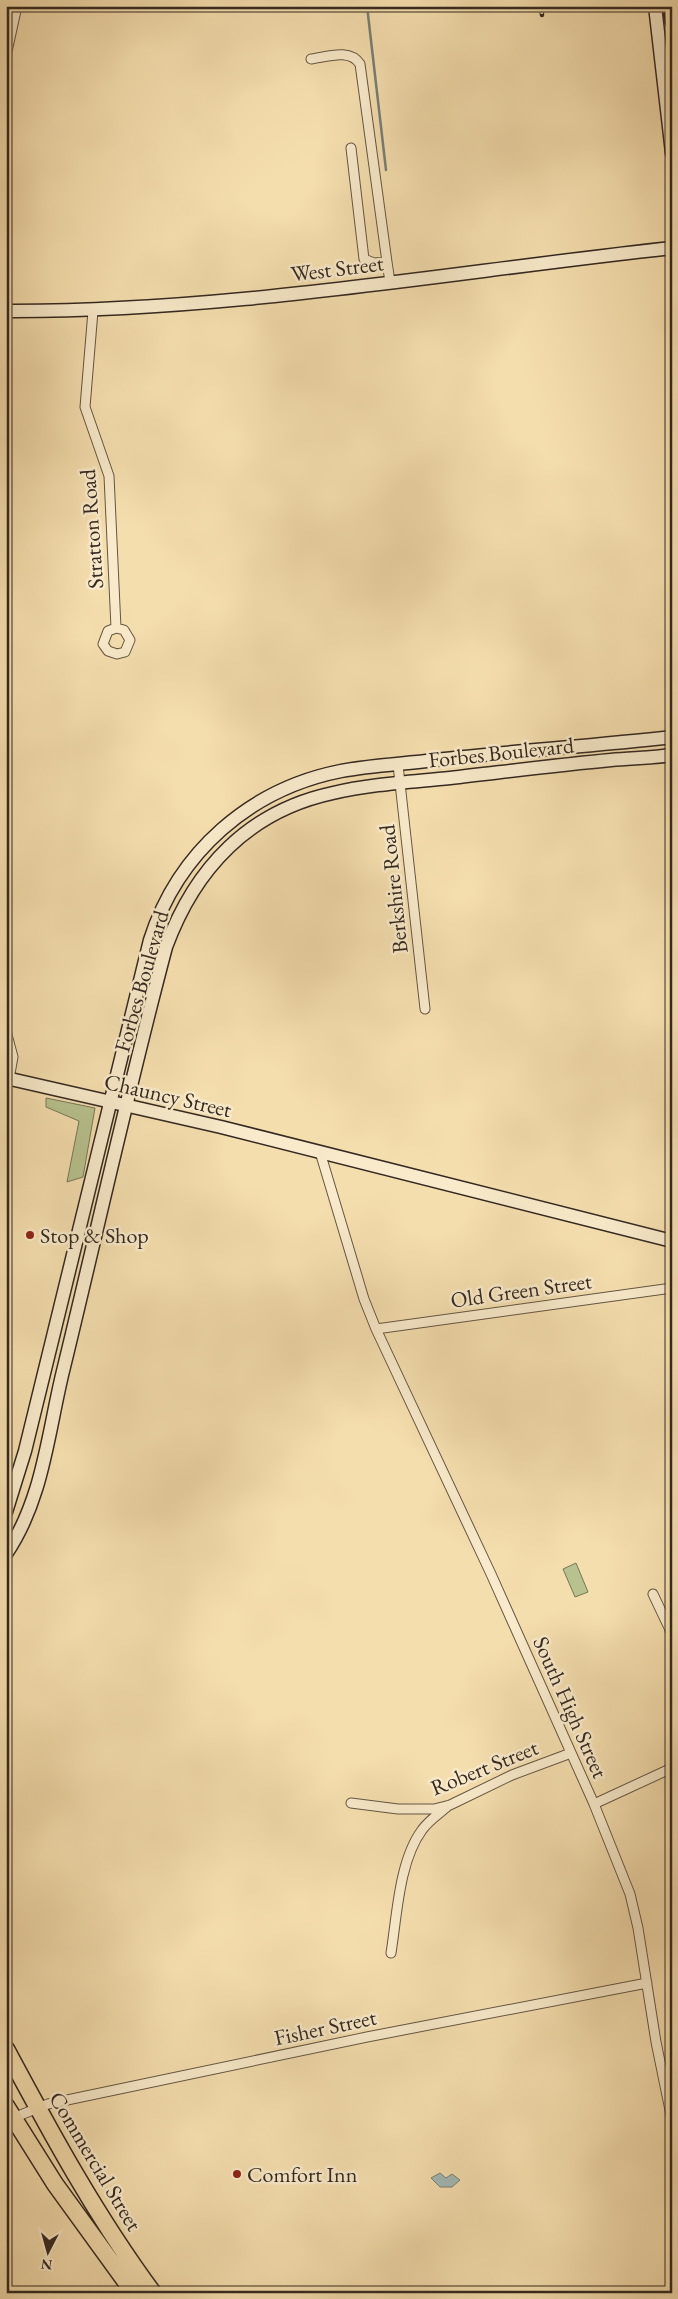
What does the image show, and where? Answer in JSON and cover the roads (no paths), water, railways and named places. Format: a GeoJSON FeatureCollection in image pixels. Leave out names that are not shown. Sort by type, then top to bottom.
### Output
{"type":"FeatureCollection","features":[{"type":"Feature","properties":{"kind":"highway","name":"Commercial Street"},"geometry":{"type":"LineString","coordinates":[[6,2049],[72,2169],[153,2293]]}},
{"type":"Feature","properties":{"kind":"highway","name":"Commercial Street"},"geometry":{"type":"LineString","coordinates":[[9,2112],[55,2184],[134,2293]]}},
{"type":"Feature","properties":{"kind":"highway"},"geometry":{"type":"LineString","coordinates":[[114,2236],[163,2293]]}},
{"type":"Feature","properties":{"kind":"street"},"geometry":{"type":"LineString","coordinates":[[6,56],[16,6]]}},
{"type":"Feature","properties":{"kind":"street"},"geometry":{"type":"LineString","coordinates":[[654,6],[672,153]]}},
{"type":"Feature","properties":{"kind":"street"},"geometry":{"type":"LineString","coordinates":[[670,6],[672,22]]}},
{"type":"Feature","properties":{"kind":"street"},"geometry":{"type":"LineString","coordinates":[[311,59],[343,55],[356,58],[360,64],[390,282]]}},
{"type":"Feature","properties":{"kind":"street"},"geometry":{"type":"LineString","coordinates":[[351,148],[364,259],[374,263],[387,262]]}},
{"type":"Feature","properties":{"kind":"street","name":"West Street"},"geometry":{"type":"LineString","coordinates":[[6,311],[93,311],[241,300],[672,248]]}},
{"type":"Feature","properties":{"kind":"street","name":"Stratton Road"},"geometry":{"type":"LineString","coordinates":[[93,311],[85,407],[109,476],[116,628]]}},
{"type":"Feature","properties":{"kind":"street","name":"Forbes Boulevard"},"geometry":{"type":"LineString","coordinates":[[6,1512],[25,1452],[153,931],[168,896],[203,846],[246,810],[282,789],[340,772],[531,749],[610,744],[672,737]]}},
{"type":"Feature","properties":{"kind":"street","name":"Forbes Boulevard"},"geometry":{"type":"LineString","coordinates":[[6,1554],[25,1521],[38,1484],[127,1105],[170,937],[188,898],[214,862],[241,836],[285,809],[332,793],[672,755]]}},
{"type":"Feature","properties":{"kind":"street","name":"Berkshire Road"},"geometry":{"type":"LineString","coordinates":[[398,765],[425,1009]]}},
{"type":"Feature","properties":{"kind":"street"},"geometry":{"type":"LineString","coordinates":[[6,1031],[13,1056],[8,1078]]}},
{"type":"Feature","properties":{"kind":"street","name":"Chauncy Street"},"geometry":{"type":"LineString","coordinates":[[8,1078],[320,1152],[672,1241]]}},
{"type":"Feature","properties":{"kind":"street"},"geometry":{"type":"LineString","coordinates":[[320,1152],[364,1299],[376,1329]]}},
{"type":"Feature","properties":{"kind":"street","name":"Old Green Street"},"geometry":{"type":"LineString","coordinates":[[376,1329],[672,1288]]}},
{"type":"Feature","properties":{"kind":"street","name":"South High Street"},"geometry":{"type":"LineString","coordinates":[[376,1329],[488,1568],[594,1804],[630,1894],[672,2120]]}},
{"type":"Feature","properties":{"kind":"street"},"geometry":{"type":"LineString","coordinates":[[653,1594],[672,1634]]}},
{"type":"Feature","properties":{"kind":"street","name":"Robert Street"},"geometry":{"type":"LineString","coordinates":[[351,1803],[417,1810],[450,1805],[512,1775],[571,1753]]}},
{"type":"Feature","properties":{"kind":"street"},"geometry":{"type":"LineString","coordinates":[[594,1804],[672,1768]]}},
{"type":"Feature","properties":{"kind":"street"},"geometry":{"type":"LineString","coordinates":[[391,1953],[407,1863],[421,1832],[429,1821],[450,1805]]}},
{"type":"Feature","properties":{"kind":"street","name":"Fisher Street"},"geometry":{"type":"LineString","coordinates":[[9,2112],[359,2039],[647,1983]]}},
{"type":"Feature","properties":{"kind":"water"},"geometry":{"type":"Polygon","coordinates":[[[440,2173],[446,2178],[452,2174],[460,2180],[452,2187],[440,2187],[431,2178],[440,2173]]]}},
{"type":"Feature","properties":{"kind":"waterway"},"geometry":{"type":"LineString","coordinates":[[367,6],[386,170]]}},
{"type":"Feature","properties":{"kind":"railway"},"geometry":{"type":"LineString","coordinates":[[541,6],[542,15]]}},
{"type":"Feature","properties":{"kind":"place","name":"Stop & Shop"},"geometry":{"type":"Point","coordinates":[30,1235]}},
{"type":"Feature","properties":{"kind":"place","name":"Comfort Inn"},"geometry":{"type":"Point","coordinates":[237,2174]}}]}
